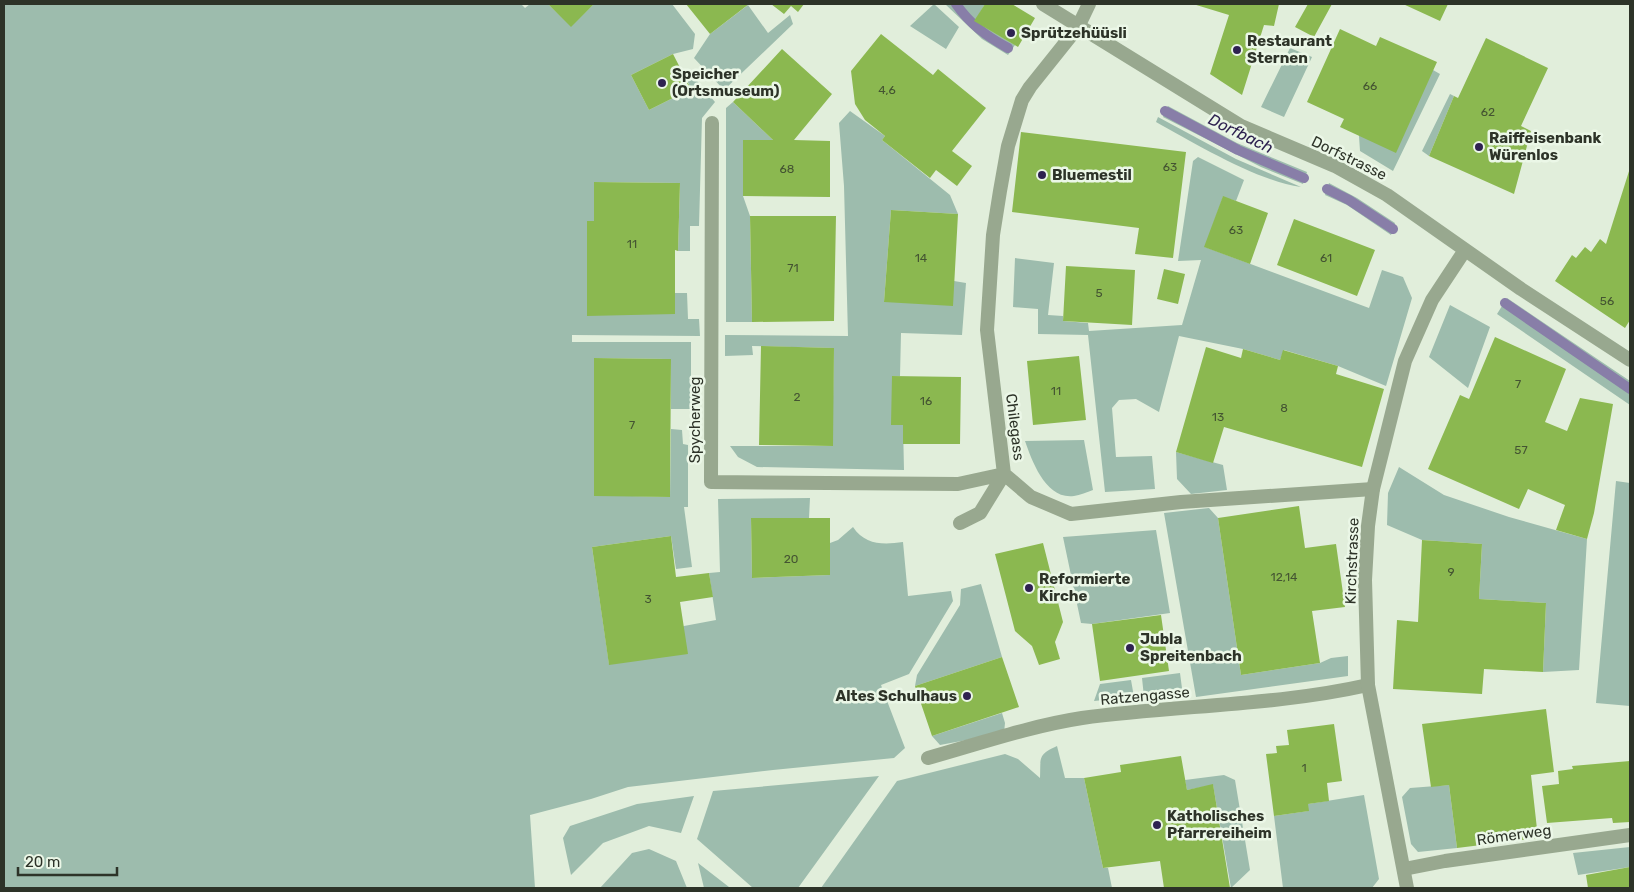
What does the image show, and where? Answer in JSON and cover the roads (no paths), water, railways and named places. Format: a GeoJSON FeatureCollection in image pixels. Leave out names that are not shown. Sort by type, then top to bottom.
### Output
{"type":"FeatureCollection","features":[{"type":"Feature","properties":{"kind":"street","name":"Dorfstrasse"},"geometry":{"type":"LineString","coordinates":[[1043,4],[1241,126],[1335,166],[1387,195],[1464,250],[1630,360]]}},
{"type":"Feature","properties":{"kind":"street","name":"Chilegass"},"geometry":{"type":"LineString","coordinates":[[1089,4],[1078,27],[1030,87],[1022,100],[1008,146],[993,235],[987,330],[1004,474],[1031,497],[1071,514],[1181,502],[1373,489]]}},
{"type":"Feature","properties":{"kind":"street","name":"Spycherweg"},"geometry":{"type":"LineString","coordinates":[[712,124],[711,482],[958,484],[1004,474]]}},
{"type":"Feature","properties":{"kind":"street","name":"Kirchstrasse"},"geometry":{"type":"LineString","coordinates":[[1407,888],[1368,685],[1365,580],[1368,526],[1373,489],[1405,361],[1432,300],[1464,250]]}},
{"type":"Feature","properties":{"kind":"street"},"geometry":{"type":"LineString","coordinates":[[960,523],[980,513],[1004,474]]}},
{"type":"Feature","properties":{"kind":"street","name":"Ratzengasse"},"geometry":{"type":"LineString","coordinates":[[928,758],[1039,727],[1082,718],[1226,705],[1368,685]]}},
{"type":"Feature","properties":{"kind":"street","name":"Römerweg"},"geometry":{"type":"LineString","coordinates":[[1404,869],[1445,861],[1630,835]]}},
{"type":"Feature","properties":{"kind":"waterway","name":"Dorfbach"},"geometry":{"type":"LineString","coordinates":[[956,4],[979,29],[1008,48]]}},
{"type":"Feature","properties":{"kind":"waterway","name":"Dorfbach"},"geometry":{"type":"LineString","coordinates":[[1165,111],[1238,150],[1304,178]]}},
{"type":"Feature","properties":{"kind":"waterway","name":"Dorfbach"},"geometry":{"type":"LineString","coordinates":[[1327,189],[1349,200],[1393,229]]}},
{"type":"Feature","properties":{"kind":"waterway","name":"Dorfbach"},"geometry":{"type":"LineString","coordinates":[[1505,303],[1630,389]]}},
{"type":"Feature","properties":{"kind":"place","name":"Sprützehüüsli"},"geometry":{"type":"Point","coordinates":[1011,33]}},
{"type":"Feature","properties":{"kind":"place","name":"Restaurant Sternen"},"geometry":{"type":"Point","coordinates":[1237,50]}},
{"type":"Feature","properties":{"kind":"place","name":"Speicher (Ortsmuseum)"},"geometry":{"type":"Point","coordinates":[662,83]}},
{"type":"Feature","properties":{"kind":"place","name":"Raiffeisenbank Würenlos"},"geometry":{"type":"Point","coordinates":[1479,147]}},
{"type":"Feature","properties":{"kind":"place","name":"Bluemestil"},"geometry":{"type":"Point","coordinates":[1042,175]}},
{"type":"Feature","properties":{"kind":"place","name":"Reformierte Kirche"},"geometry":{"type":"Point","coordinates":[1029,588]}},
{"type":"Feature","properties":{"kind":"place","name":"Jubla Spreitenbach"},"geometry":{"type":"Point","coordinates":[1130,648]}},
{"type":"Feature","properties":{"kind":"place","name":"Altes Schulhaus"},"geometry":{"type":"Point","coordinates":[967,696]}},
{"type":"Feature","properties":{"kind":"place","name":"Katholisches Pfarrereiheim"},"geometry":{"type":"Point","coordinates":[1157,825]}}]}
